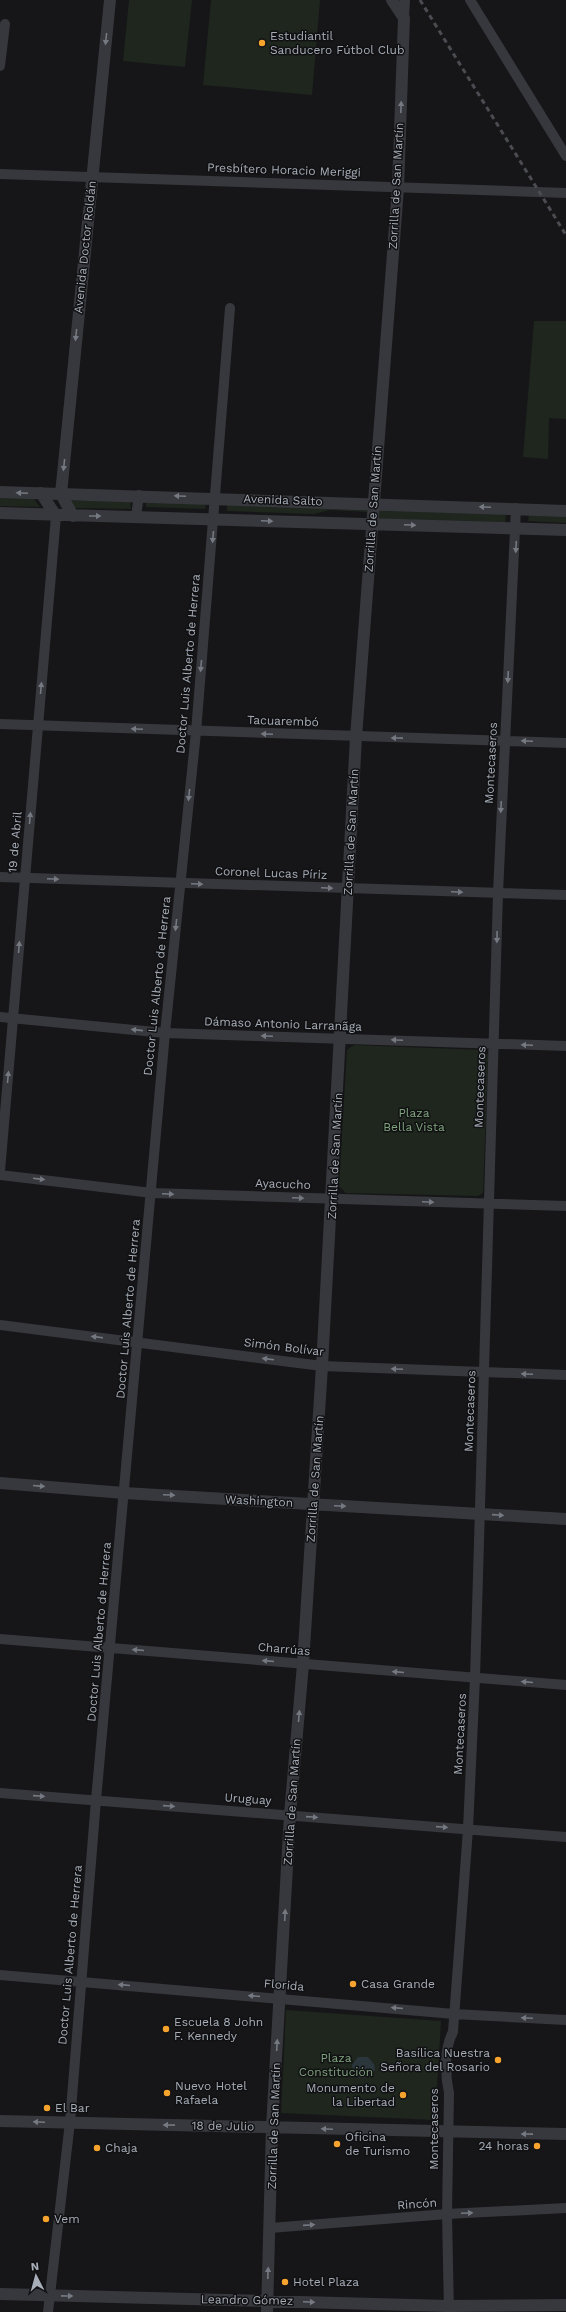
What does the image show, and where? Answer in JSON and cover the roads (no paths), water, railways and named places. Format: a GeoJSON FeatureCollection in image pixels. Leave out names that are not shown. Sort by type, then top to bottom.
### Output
{"type":"FeatureCollection","features":[{"type":"Feature","properties":{"kind":"street","name":"Avenida Doctor Roldán"},"geometry":{"type":"LineString","coordinates":[[61,494],[110,0]]}},
{"type":"Feature","properties":{"kind":"street"},"geometry":{"type":"LineString","coordinates":[[392,0],[404,18]]}},
{"type":"Feature","properties":{"kind":"street","name":"Zorrilla de San Martín"},"geometry":{"type":"LineString","coordinates":[[267,2306],[272,2127],[290,1816],[303,1664],[322,1366],[341,1039],[347,889],[356,737],[371,524],[398,188],[405,0]]}},
{"type":"Feature","properties":{"kind":"street"},"geometry":{"type":"LineString","coordinates":[[470,0],[566,156]]}},
{"type":"Feature","properties":{"kind":"street"},"geometry":{"type":"LineString","coordinates":[[0,66],[5,24]]}},
{"type":"Feature","properties":{"kind":"street","name":"Presbítero Horacio Meriggi"},"geometry":{"type":"LineString","coordinates":[[0,174],[566,193]]}},
{"type":"Feature","properties":{"kind":"street","name":"Doctor Luis Alberto de Herrera"},"geometry":{"type":"LineString","coordinates":[[48,2312],[69,2124],[80,1981],[152,1193],[165,1033],[196,732],[216,498],[230,308]]}},
{"type":"Feature","properties":{"kind":"street","name":"Avenida Salto"},"geometry":{"type":"LineString","coordinates":[[0,492],[139,495],[566,510]]}},
{"type":"Feature","properties":{"kind":"street"},"geometry":{"type":"LineString","coordinates":[[42,493],[56,516]]}},
{"type":"Feature","properties":{"kind":"street"},"geometry":{"type":"LineString","coordinates":[[61,494],[73,516]]}},
{"type":"Feature","properties":{"kind":"street"},"geometry":{"type":"LineString","coordinates":[[136,516],[139,495]]}},
{"type":"Feature","properties":{"kind":"street","name":"Montecaseros"},"geometry":{"type":"LineString","coordinates":[[449,2309],[447,2214],[448,2041],[453,2032],[468,1829],[475,1678],[495,1043],[498,893],[504,740],[517,528],[516,508]]}},
{"type":"Feature","properties":{"kind":"street","name":"Avenida Salto"},"geometry":{"type":"LineString","coordinates":[[0,513],[56,516],[136,516],[566,530]]}},
{"type":"Feature","properties":{"kind":"street","name":"19 de Abril"},"geometry":{"type":"LineString","coordinates":[[0,1171],[56,516]]}},
{"type":"Feature","properties":{"kind":"street","name":"Tacuarembó"},"geometry":{"type":"LineString","coordinates":[[0,724],[196,732],[566,743]]}},
{"type":"Feature","properties":{"kind":"street","name":"Coronel Lucas Píriz"},"geometry":{"type":"LineString","coordinates":[[0,877],[566,895]]}},
{"type":"Feature","properties":{"kind":"street","name":"Dámaso Antonio Larranãga"},"geometry":{"type":"LineString","coordinates":[[0,1017],[165,1033],[566,1046]]}},
{"type":"Feature","properties":{"kind":"street","name":"Ayacucho"},"geometry":{"type":"LineString","coordinates":[[0,1174],[152,1193],[566,1206]]}},
{"type":"Feature","properties":{"kind":"street","name":"Simón Bolívar"},"geometry":{"type":"LineString","coordinates":[[0,1325],[322,1366],[566,1375]]}},
{"type":"Feature","properties":{"kind":"street","name":"Washington"},"geometry":{"type":"LineString","coordinates":[[0,1483],[124,1493],[566,1519]]}},
{"type":"Feature","properties":{"kind":"street","name":"Charrúas"},"geometry":{"type":"LineString","coordinates":[[0,1639],[566,1685]]}},
{"type":"Feature","properties":{"kind":"street","name":"Uruguay"},"geometry":{"type":"LineString","coordinates":[[0,1793],[566,1837]]}},
{"type":"Feature","properties":{"kind":"street","name":"Florida"},"geometry":{"type":"LineString","coordinates":[[0,1975],[454,2014],[566,2020]]}},
{"type":"Feature","properties":{"kind":"street","name":"18 de Julio"},"geometry":{"type":"LineString","coordinates":[[0,2121],[69,2124],[566,2134]]}},
{"type":"Feature","properties":{"kind":"street","name":"Rincón"},"geometry":{"type":"LineString","coordinates":[[270,2228],[447,2214],[566,2208]]}},
{"type":"Feature","properties":{"kind":"street","name":"Leandro Gómez"},"geometry":{"type":"LineString","coordinates":[[0,2294],[50,2295],[267,2306],[449,2309],[566,2305]]}},
{"type":"Feature","properties":{"kind":"railway"},"geometry":{"type":"LineString","coordinates":[[420,0],[566,235]]}},
{"type":"Feature","properties":{"kind":"place","name":"Estudiantil Sanducero Fútbol Club"},"geometry":{"type":"Point","coordinates":[262,43]}},
{"type":"Feature","properties":{"kind":"place","name":"Casa Grande"},"geometry":{"type":"Point","coordinates":[353,1984]}},
{"type":"Feature","properties":{"kind":"place","name":"Escuela 8 John F. Kennedy"},"geometry":{"type":"Point","coordinates":[166,2029]}},
{"type":"Feature","properties":{"kind":"place","name":"Basílica Nuestra Señora del Rosario"},"geometry":{"type":"Point","coordinates":[498,2060]}},
{"type":"Feature","properties":{"kind":"place","name":"Nuevo Hotel Rafaela"},"geometry":{"type":"Point","coordinates":[167,2093]}},
{"type":"Feature","properties":{"kind":"place","name":"Monumento de la Libertad"},"geometry":{"type":"Point","coordinates":[403,2095]}},
{"type":"Feature","properties":{"kind":"place","name":"El Bar"},"geometry":{"type":"Point","coordinates":[47,2108]}},
{"type":"Feature","properties":{"kind":"place","name":"Oficina de Turismo"},"geometry":{"type":"Point","coordinates":[337,2144]}},
{"type":"Feature","properties":{"kind":"place","name":"24 horas"},"geometry":{"type":"Point","coordinates":[537,2146]}},
{"type":"Feature","properties":{"kind":"place","name":"Chaja"},"geometry":{"type":"Point","coordinates":[97,2148]}},
{"type":"Feature","properties":{"kind":"place","name":"Vem"},"geometry":{"type":"Point","coordinates":[46,2219]}},
{"type":"Feature","properties":{"kind":"place","name":"Hotel Plaza"},"geometry":{"type":"Point","coordinates":[285,2282]}},
{"type":"Feature","properties":{"kind":"park label","name":"Plaza Bella Vista"},"geometry":{"type":"Point","coordinates":[414,1120]}},
{"type":"Feature","properties":{"kind":"park label","name":"Plaza Constitución"},"geometry":{"type":"Point","coordinates":[336,2065]}}]}
